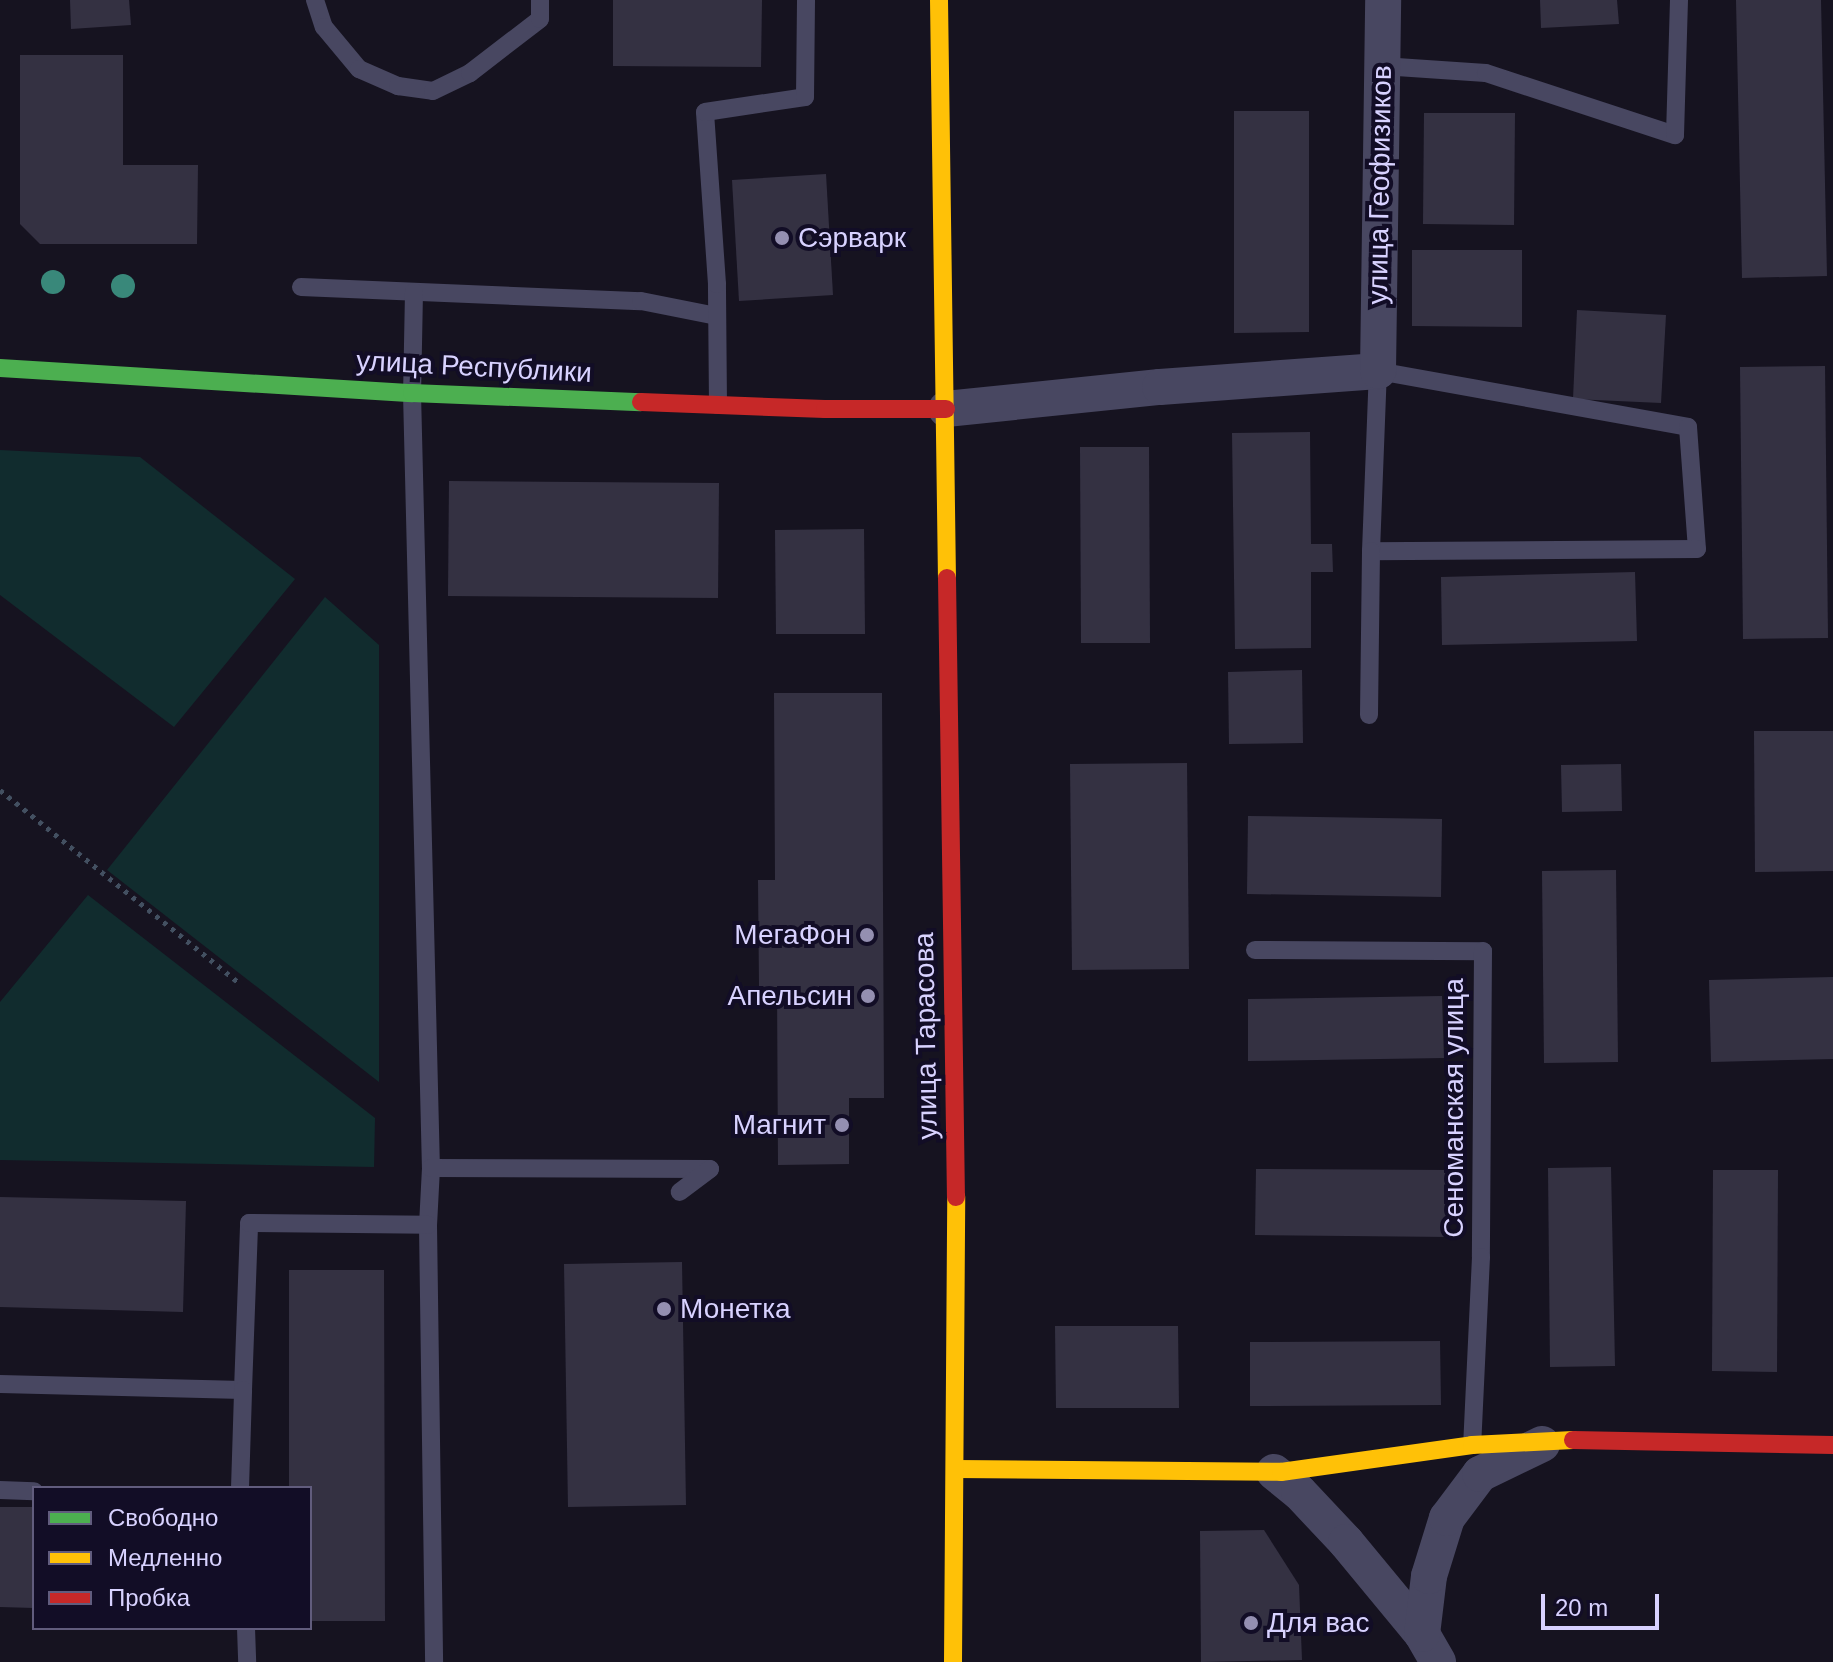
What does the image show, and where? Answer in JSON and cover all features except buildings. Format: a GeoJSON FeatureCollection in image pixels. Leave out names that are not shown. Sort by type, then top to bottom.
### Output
{"type":"FeatureCollection","features":[{"type":"Feature","properties":{"kind":"street","name":"улица Тарасова"},"geometry":{"type":"LineString","coordinates":[[939,0],[957,1259],[953,1662]]}},
{"type":"Feature","properties":{"kind":"street","name":"улица Геофизиков"},"geometry":{"type":"LineString","coordinates":[[1378,371],[1383,0]]}},
{"type":"Feature","properties":{"kind":"street","name":"улица Республики"},"geometry":{"type":"LineString","coordinates":[[0,368],[412,393],[718,405],[946,409]]}},
{"type":"Feature","properties":{"kind":"street"},"geometry":{"type":"LineString","coordinates":[[946,409],[1160,387],[1378,371]]}},
{"type":"Feature","properties":{"kind":"street"},"geometry":{"type":"LineString","coordinates":[[956,1469],[1274,1472],[1472,1445],[1551,1440],[1833,1445]]}},
{"type":"Feature","properties":{"kind":"street"},"geometry":{"type":"LineString","coordinates":[[1430,1648],[1429,1576],[1447,1518],[1480,1474],[1551,1440]]}},
{"type":"Feature","properties":{"kind":"street"},"geometry":{"type":"LineString","coordinates":[[1274,1472],[1299,1492],[1346,1542],[1430,1648]]}},
{"type":"Feature","properties":{"kind":"lane"},"geometry":{"type":"LineString","coordinates":[[315,0],[324,27],[359,69],[398,86],[433,91],[470,73],[540,19],[540,0]]}},
{"type":"Feature","properties":{"kind":"lane"},"geometry":{"type":"LineString","coordinates":[[718,405],[717,316],[705,112],[805,97],[806,0]]}},
{"type":"Feature","properties":{"kind":"lane"},"geometry":{"type":"LineString","coordinates":[[1382,66],[1486,73],[1675,135],[1679,0]]}},
{"type":"Feature","properties":{"kind":"lane"},"geometry":{"type":"LineString","coordinates":[[301,287],[641,301],[717,316]]}},
{"type":"Feature","properties":{"kind":"lane"},"geometry":{"type":"LineString","coordinates":[[414,292],[412,393],[431,1168],[428,1225],[434,1662]]}},
{"type":"Feature","properties":{"kind":"lane"},"geometry":{"type":"LineString","coordinates":[[1369,715],[1371,551],[1378,371],[1688,427],[1697,549],[1371,551]]}},
{"type":"Feature","properties":{"kind":"lane","name":"Сеноманская улица"},"geometry":{"type":"LineString","coordinates":[[1255,950],[1483,951],[1481,1257],[1472,1445]]}},
{"type":"Feature","properties":{"kind":"lane"},"geometry":{"type":"LineString","coordinates":[[431,1168],[710,1169],[680,1192]]}},
{"type":"Feature","properties":{"kind":"lane"},"geometry":{"type":"LineString","coordinates":[[240,1486],[249,1223],[428,1225]]}},
{"type":"Feature","properties":{"kind":"lane"},"geometry":{"type":"LineString","coordinates":[[0,1384],[243,1390]]}},
{"type":"Feature","properties":{"kind":"lane"},"geometry":{"type":"LineString","coordinates":[[0,1490],[32,1491]]}},
{"type":"Feature","properties":{"kind":"lane"},"geometry":{"type":"LineString","coordinates":[[246,1630],[247,1662]]}},
{"type":"Feature","properties":{"kind":"path"},"geometry":{"type":"LineString","coordinates":[[0,790],[239,983]]}},
{"type":"Feature","properties":{"kind":"green space"},"geometry":{"type":"Polygon","coordinates":[[[0,450],[140,457],[295,579],[174,727],[0,595],[0,450]]]}},
{"type":"Feature","properties":{"kind":"green space"},"geometry":{"type":"Polygon","coordinates":[[[325,597],[379,645],[379,1082],[107,870],[325,597]]]}},
{"type":"Feature","properties":{"kind":"green space"},"geometry":{"type":"Polygon","coordinates":[[[88,895],[375,1118],[374,1167],[0,1160],[0,1002],[88,895]]]}},
{"type":"Feature","properties":{"kind":"traffic: fast"},"geometry":{"type":"LineString","coordinates":[[0,368],[412,393],[641,402]]}},
{"type":"Feature","properties":{"kind":"traffic: slow"},"geometry":{"type":"LineString","coordinates":[[939,0],[947,578]]}},
{"type":"Feature","properties":{"kind":"traffic: slow"},"geometry":{"type":"LineString","coordinates":[[953,1662],[956,1197]]}},
{"type":"Feature","properties":{"kind":"traffic: slow"},"geometry":{"type":"LineString","coordinates":[[956,1469],[1281,1472],[1472,1445],[1573,1440]]}},
{"type":"Feature","properties":{"kind":"traffic: jam"},"geometry":{"type":"LineString","coordinates":[[641,402],[825,409],[946,409]]}},
{"type":"Feature","properties":{"kind":"traffic: jam"},"geometry":{"type":"LineString","coordinates":[[947,578],[956,1197]]}},
{"type":"Feature","properties":{"kind":"traffic: jam"},"geometry":{"type":"LineString","coordinates":[[1573,1440],[1833,1445]]}},
{"type":"Feature","properties":{"kind":"place","name":"Сэрварк"},"geometry":{"type":"Point","coordinates":[782,238]}},
{"type":"Feature","properties":{"kind":"place","name":"МегаФон"},"geometry":{"type":"Point","coordinates":[867,935]}},
{"type":"Feature","properties":{"kind":"place","name":"Апельсин"},"geometry":{"type":"Point","coordinates":[868,996]}},
{"type":"Feature","properties":{"kind":"place","name":"Магнит"},"geometry":{"type":"Point","coordinates":[842,1125]}},
{"type":"Feature","properties":{"kind":"place","name":"Монетка"},"geometry":{"type":"Point","coordinates":[664,1309]}},
{"type":"Feature","properties":{"kind":"place","name":"Для вас"},"geometry":{"type":"Point","coordinates":[1251,1623]}}]}
